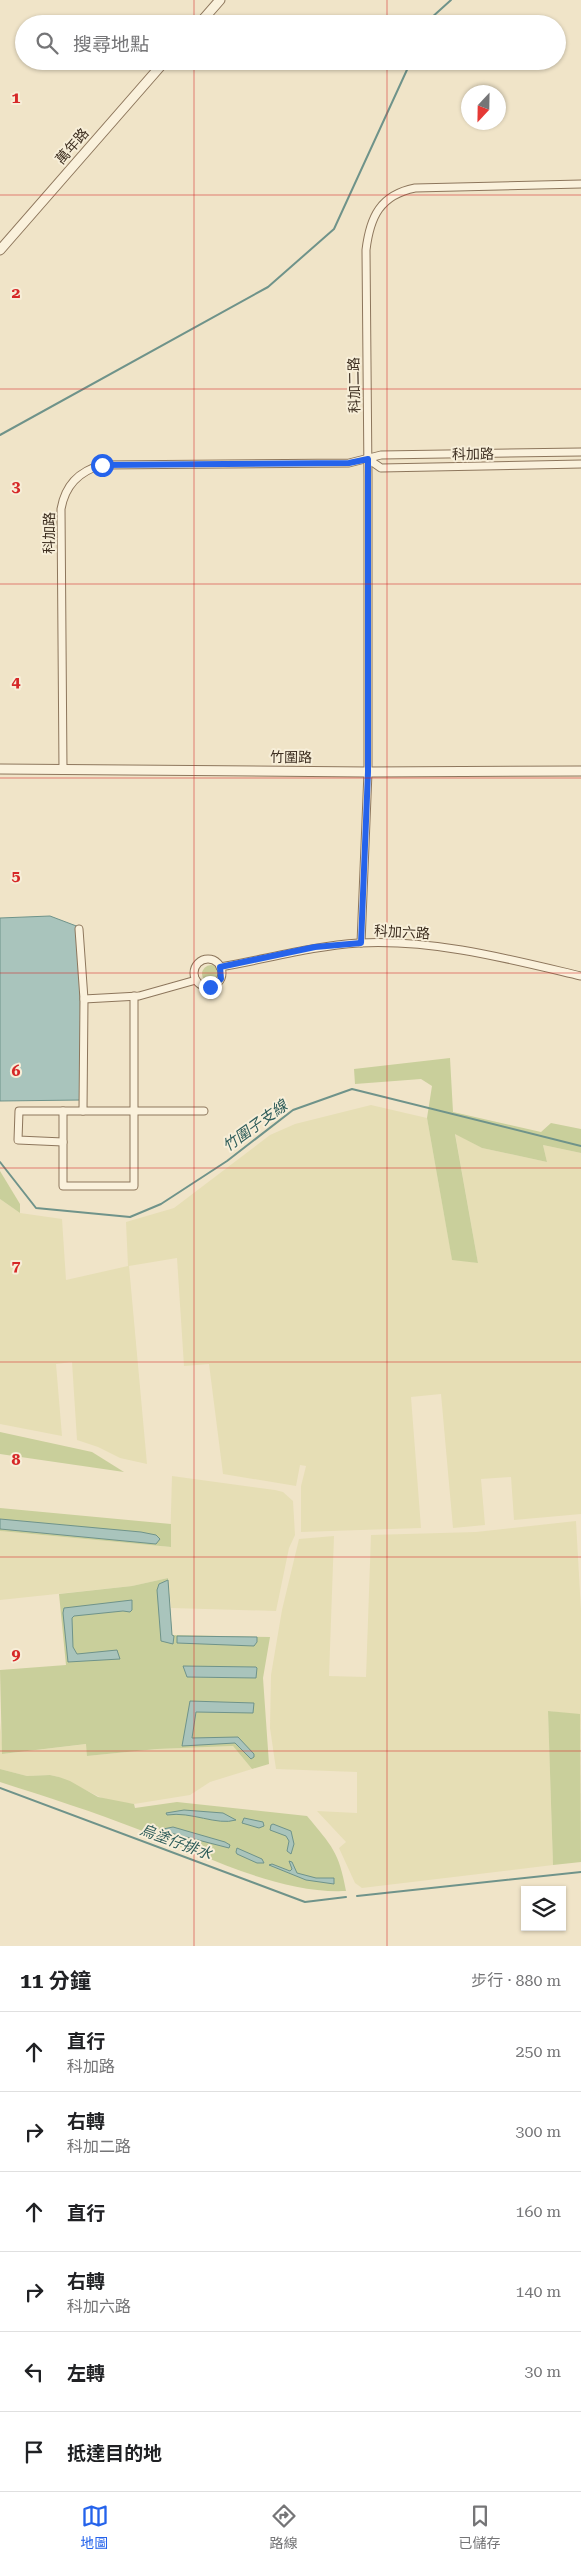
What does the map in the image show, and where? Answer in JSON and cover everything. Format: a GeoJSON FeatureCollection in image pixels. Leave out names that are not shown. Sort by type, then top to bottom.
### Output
{"type":"FeatureCollection","features":[{"type":"Feature","properties":{"kind":"street"},"geometry":{"type":"LineString","coordinates":[[207,15],[220,0]]}},
{"type":"Feature","properties":{"kind":"street","name":"萬年路"},"geometry":{"type":"LineString","coordinates":[[0,250],[157,70]]}},
{"type":"Feature","properties":{"kind":"street","name":"科加二路"},"geometry":{"type":"LineString","coordinates":[[361,943],[368,772],[366,250],[372,219],[378,209],[394,195],[415,188],[581,184]]}},
{"type":"Feature","properties":{"kind":"street","name":"科加路"},"geometry":{"type":"LineString","coordinates":[[63,769],[61,517],[64,495],[72,482],[89,470],[102,465],[349,463],[381,455],[581,452]]}},
{"type":"Feature","properties":{"kind":"street","name":"科加路"},"geometry":{"type":"LineString","coordinates":[[368,459],[382,468],[581,464]]}},
{"type":"Feature","properties":{"kind":"street","name":"竹圍路"},"geometry":{"type":"LineString","coordinates":[[0,769],[368,772],[581,771]]}},
{"type":"Feature","properties":{"kind":"street"},"geometry":{"type":"LineString","coordinates":[[78,930],[84,999],[84,1111]]}},
{"type":"Feature","properties":{"kind":"street","name":"科加六路"},"geometry":{"type":"LineString","coordinates":[[220,967],[315,947],[361,943],[438,947],[480,953],[581,976]]}},
{"type":"Feature","properties":{"kind":"street"},"geometry":{"type":"LineString","coordinates":[[204,960],[213,960],[220,967],[221,979],[215,986],[202,986],[196,980],[196,966],[204,960]]}},
{"type":"Feature","properties":{"kind":"street"},"geometry":{"type":"LineString","coordinates":[[84,999],[134,996],[196,980]]}},
{"type":"Feature","properties":{"kind":"street"},"geometry":{"type":"LineString","coordinates":[[63,1111],[62,1186],[134,1186],[134,996]]}},
{"type":"Feature","properties":{"kind":"street"},"geometry":{"type":"LineString","coordinates":[[62,1142],[18,1140],[19,1111],[204,1111]]}},
{"type":"Feature","properties":{"kind":"shaded area"},"geometry":{"type":"Polygon","coordinates":[[[371,1105],[427,1118],[452,1259],[478,1263],[455,1133],[482,1148],[547,1162],[543,1145],[581,1153],[581,1514],[514,1520],[511,1477],[481,1479],[485,1525],[453,1528],[441,1394],[411,1397],[421,1528],[301,1532],[301,1486],[306,1466],[300,1465],[296,1486],[223,1474],[209,1364],[184,1366],[177,1258],[129,1266],[147,1464],[120,1458],[98,1447],[77,1440],[72,1362],[56,1364],[62,1436],[0,1424],[0,1199],[20,1213],[62,1219],[66,1280],[128,1266],[126,1222],[174,1208],[270,1135],[295,1124],[371,1105]]]}},
{"type":"Feature","properties":{"kind":"shaded area"},"geometry":{"type":"Polygon","coordinates":[[[172,1476],[275,1490],[283,1492],[293,1501],[295,1535],[289,1548],[276,1611],[171,1608],[168,1578],[132,1586],[0,1600],[0,1531],[170,1547],[172,1476]]]}},
{"type":"Feature","properties":{"kind":"shaded area"},"geometry":{"type":"Polygon","coordinates":[[[576,1521],[581,1611],[581,1758],[580,1715],[548,1711],[553,1865],[362,1888],[355,1883],[339,1848],[346,1842],[317,1811],[357,1813],[357,1772],[276,1769],[270,1728],[271,1675],[282,1610],[299,1539],[334,1536],[329,1676],[366,1677],[371,1535],[476,1532],[576,1521]]]}},
{"type":"Feature","properties":{"kind":"shaded area"},"geometry":{"type":"Polygon","coordinates":[[[0,1722],[3,1754],[87,1744],[87,1756],[157,1749],[233,1746],[252,1769],[210,1782],[190,1795],[134,1804],[108,1801],[59,1777],[50,1775],[27,1776],[0,1769],[0,1722]]]}},
{"type":"Feature","properties":{"kind":"green space"},"geometry":{"type":"Polygon","coordinates":[[[211,965],[217,968],[220,974],[217,980],[211,983],[205,980],[202,974],[205,968],[211,965]]]}},
{"type":"Feature","properties":{"kind":"green space"},"geometry":{"type":"Polygon","coordinates":[[[450,1058],[453,1112],[541,1132],[551,1123],[581,1129],[581,1153],[543,1145],[547,1162],[482,1148],[455,1134],[478,1263],[452,1260],[427,1118],[432,1086],[421,1079],[355,1084],[354,1069],[450,1058]]]}},
{"type":"Feature","properties":{"kind":"green space"},"geometry":{"type":"Polygon","coordinates":[[[0,1171],[20,1204],[20,1213],[0,1199],[0,1171]]]}},
{"type":"Feature","properties":{"kind":"green space"},"geometry":{"type":"Polygon","coordinates":[[[0,1432],[92,1452],[124,1472],[0,1454],[0,1432]]]}},
{"type":"Feature","properties":{"kind":"green space"},"geometry":{"type":"Polygon","coordinates":[[[0,1508],[171,1524],[171,1547],[0,1531],[0,1508]]]}},
{"type":"Feature","properties":{"kind":"green space"},"geometry":{"type":"Polygon","coordinates":[[[168,1578],[172,1635],[270,1637],[263,1678],[269,1764],[252,1769],[233,1746],[157,1749],[87,1756],[86,1744],[2,1754],[0,1670],[66,1665],[59,1594],[132,1586],[168,1578]]]}},
{"type":"Feature","properties":{"kind":"green space"},"geometry":{"type":"Polygon","coordinates":[[[548,1711],[580,1714],[581,1862],[553,1865],[548,1711]]]}},
{"type":"Feature","properties":{"kind":"green space"},"geometry":{"type":"Polygon","coordinates":[[[0,1769],[27,1776],[50,1775],[59,1777],[98,1797],[134,1804],[135,1808],[177,1802],[307,1816],[333,1850],[340,1867],[346,1891],[294,1886],[267,1880],[241,1871],[123,1823],[0,1782],[0,1769]]]}},
{"type":"Feature","properties":{"kind":"water"},"geometry":{"type":"Polygon","coordinates":[[[50,916],[79,927],[82,1100],[0,1101],[0,918],[50,916]]]}},
{"type":"Feature","properties":{"kind":"water"},"geometry":{"type":"Polygon","coordinates":[[[0,1519],[141,1532],[156,1535],[160,1539],[156,1544],[0,1529],[0,1519]]]}},
{"type":"Feature","properties":{"kind":"water"},"geometry":{"type":"Polygon","coordinates":[[[168,1580],[172,1635],[174,1636],[173,1644],[161,1641],[157,1590],[159,1584],[168,1580]]]}},
{"type":"Feature","properties":{"kind":"water"},"geometry":{"type":"Polygon","coordinates":[[[132,1600],[132,1610],[130,1612],[74,1616],[72,1618],[73,1647],[77,1654],[117,1650],[120,1659],[68,1662],[64,1608],[132,1600]]]}},
{"type":"Feature","properties":{"kind":"water"},"geometry":{"type":"Polygon","coordinates":[[[177,1636],[257,1637],[257,1642],[254,1646],[177,1643],[177,1636]]]}},
{"type":"Feature","properties":{"kind":"water"},"geometry":{"type":"Polygon","coordinates":[[[183,1666],[257,1668],[256,1678],[187,1677],[183,1666]]]}},
{"type":"Feature","properties":{"kind":"water"},"geometry":{"type":"Polygon","coordinates":[[[190,1701],[254,1703],[253,1713],[196,1712],[192,1738],[238,1737],[254,1754],[254,1757],[251,1759],[235,1743],[182,1746],[190,1701]]]}},
{"type":"Feature","properties":{"kind":"water"},"geometry":{"type":"Polygon","coordinates":[[[184,1810],[223,1813],[236,1820],[221,1821],[176,1814],[167,1815],[166,1813],[184,1810]]]}},
{"type":"Feature","properties":{"kind":"water"},"geometry":{"type":"Polygon","coordinates":[[[244,1818],[263,1822],[264,1826],[259,1828],[242,1823],[244,1818]]]}},
{"type":"Feature","properties":{"kind":"water"},"geometry":{"type":"Polygon","coordinates":[[[273,1824],[291,1831],[294,1844],[291,1854],[287,1851],[289,1841],[286,1836],[270,1830],[273,1824]]]}},
{"type":"Feature","properties":{"kind":"water"},"geometry":{"type":"Polygon","coordinates":[[[173,1827],[225,1842],[230,1845],[229,1848],[163,1831],[163,1829],[173,1827]]]}},
{"type":"Feature","properties":{"kind":"water"},"geometry":{"type":"Polygon","coordinates":[[[237,1848],[262,1859],[264,1863],[257,1863],[237,1854],[237,1848]]]}},
{"type":"Feature","properties":{"kind":"water"},"geometry":{"type":"Polygon","coordinates":[[[289,1861],[292,1862],[297,1873],[316,1878],[334,1878],[334,1884],[306,1880],[269,1865],[272,1864],[290,1871],[292,1869],[289,1861]]]}},
{"type":"Feature","properties":{"kind":"waterway"},"geometry":{"type":"LineString","coordinates":[[434,15],[451,0]]}},
{"type":"Feature","properties":{"kind":"waterway"},"geometry":{"type":"LineString","coordinates":[[0,435],[268,287],[334,229],[407,70]]}},
{"type":"Feature","properties":{"kind":"waterway","name":"竹圍子支線"},"geometry":{"type":"LineString","coordinates":[[0,1162],[36,1208],[130,1217],[161,1204],[227,1161],[293,1110],[352,1089],[581,1146]]}},
{"type":"Feature","properties":{"kind":"waterway","name":"烏塗仔排水"},"geometry":{"type":"LineString","coordinates":[[0,1788],[305,1902],[346,1897]]}},
{"type":"Feature","properties":{"kind":"waterway","name":"烏塗仔排水"},"geometry":{"type":"LineString","coordinates":[[357,1896],[581,1872]]}},
{"type":"Feature","properties":{"kind":"route"},"geometry":{"type":"LineString","coordinates":[[102,465],[349,463],[368,459],[368,772],[361,943],[315,947],[220,967],[222,971],[221,979],[215,986],[210,987]]}}]}
